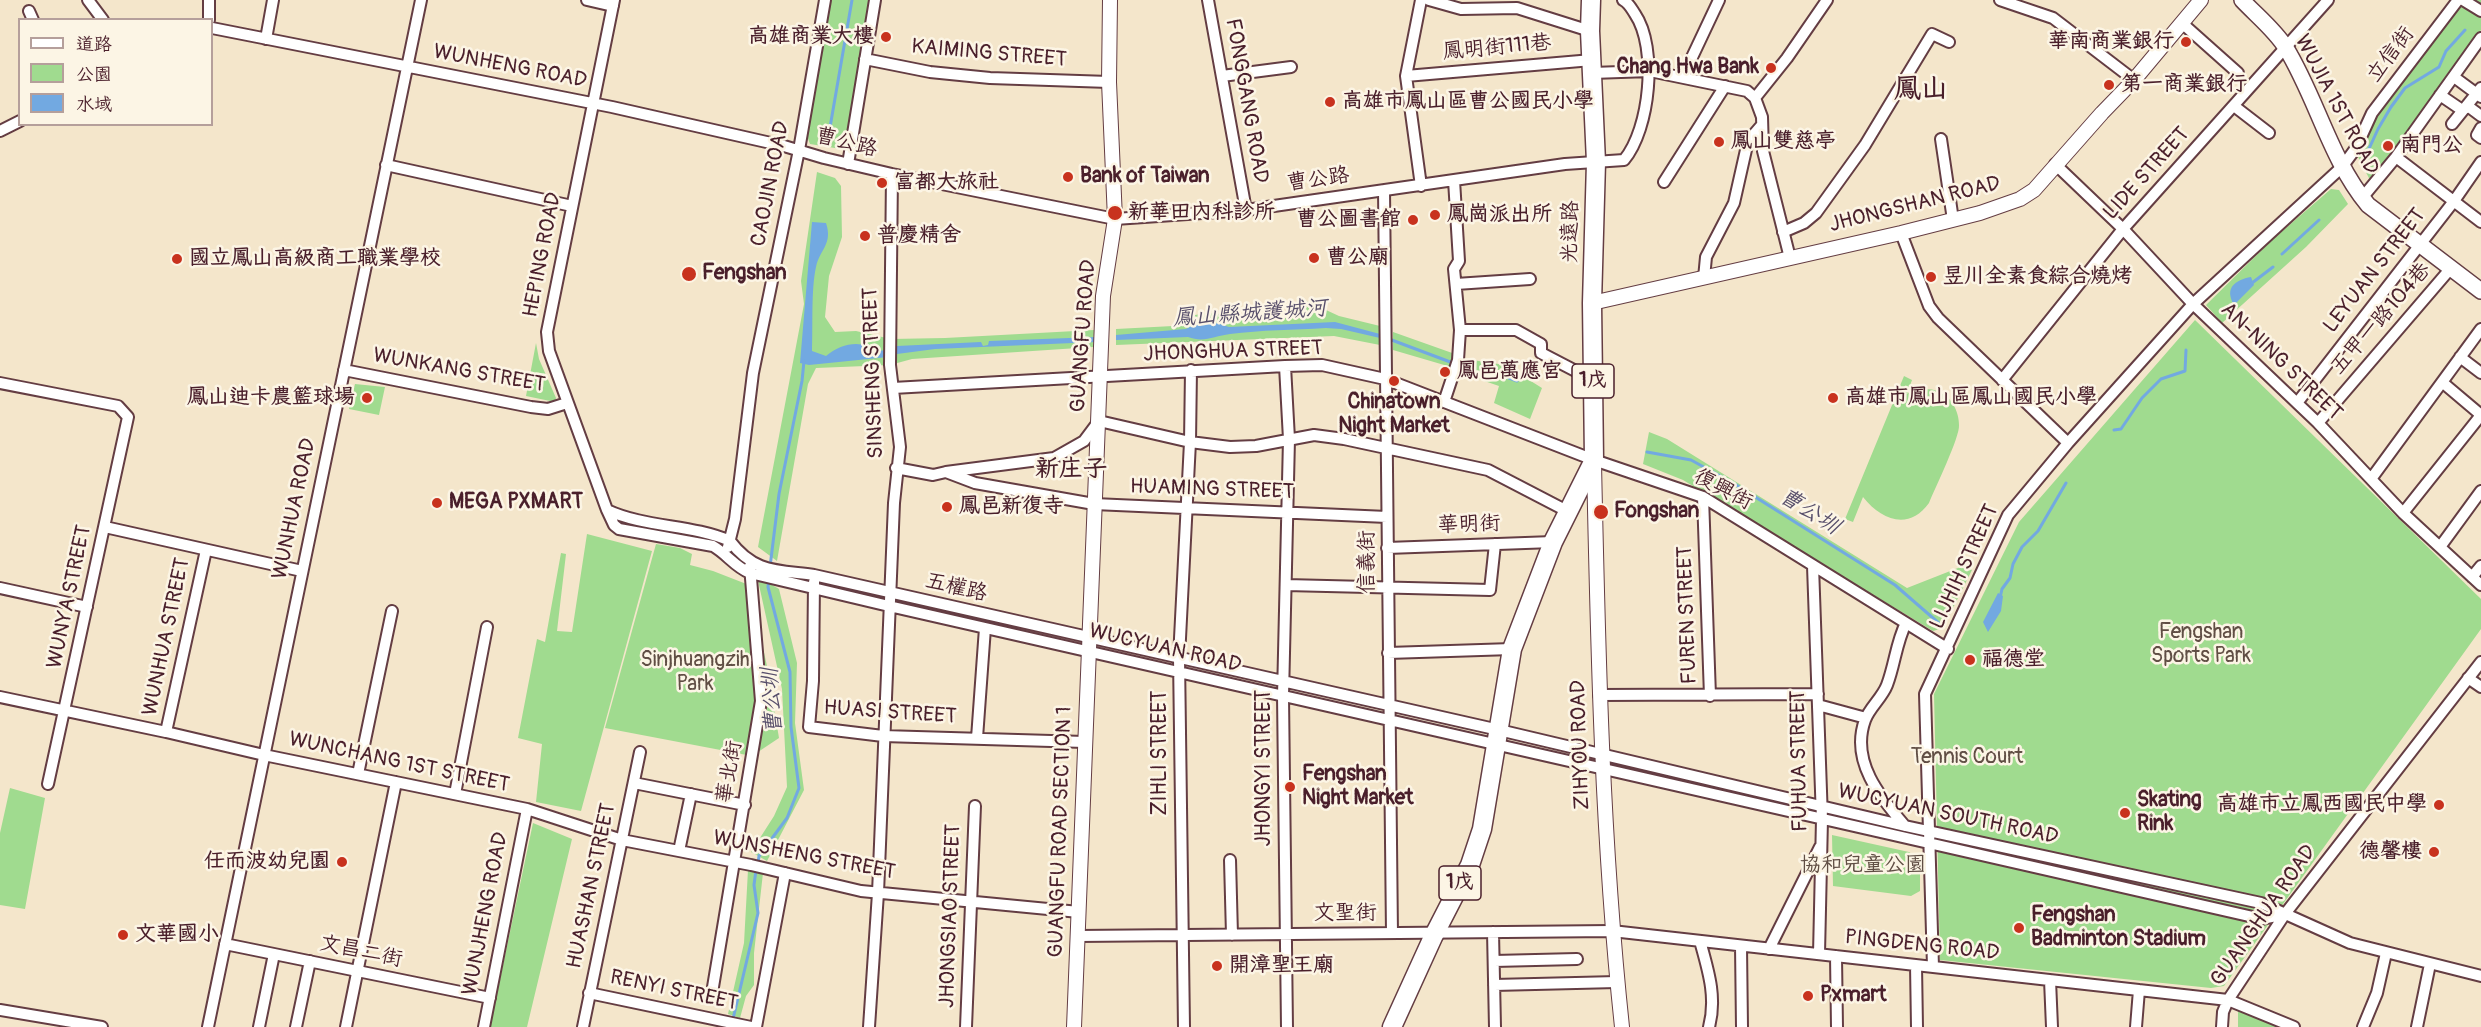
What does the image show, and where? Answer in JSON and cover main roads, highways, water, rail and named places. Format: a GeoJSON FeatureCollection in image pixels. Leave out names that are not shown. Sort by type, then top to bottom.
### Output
{"type":"FeatureCollection","features":[{"type":"Feature","properties":{"kind":"main road","name":"光遠路"},"geometry":{"type":"LineString","coordinates":[[1392,1027],[1470,865],[1482,829],[1512,649],[1553,542],[1594,460],[1592,303],[1596,162],[1590,31],[1591,0]]}},
{"type":"Feature","properties":{"kind":"main road","name":"WUJIA 1ST ROAD"},"geometry":{"type":"LineString","coordinates":[[2242,0],[2286,46],[2342,167],[2362,198],[2368,205],[2481,291]]}},
{"type":"Feature","properties":{"kind":"water"},"geometry":{"type":"Polygon","coordinates":[[[812,222],[826,223],[828,236],[814,276],[812,351],[826,356],[846,345],[859,344],[880,351],[888,349],[888,357],[809,365],[800,363],[812,222]]]}},
{"type":"Feature","properties":{"kind":"water"},"geometry":{"type":"Polygon","coordinates":[[[2251,277],[2254,285],[2234,305],[2230,294],[2231,289],[2240,280],[2251,277]]]}},
{"type":"Feature","properties":{"kind":"water"},"geometry":{"type":"Polygon","coordinates":[[[1335,322],[1380,334],[1380,338],[1326,328],[1242,333],[1204,339],[1188,337],[1116,340],[1116,335],[1186,329],[1197,323],[1217,323],[1229,327],[1335,322]]]}},
{"type":"Feature","properties":{"kind":"water"},"geometry":{"type":"Polygon","coordinates":[[[1096,337],[1096,342],[935,349],[897,354],[897,346],[981,342],[983,346],[988,345],[989,341],[1096,337]]]}},
{"type":"Feature","properties":{"kind":"water"},"geometry":{"type":"Polygon","coordinates":[[[1998,593],[2003,596],[2001,611],[1988,632],[1983,622],[1998,593]]]}},
{"type":"Feature","properties":{"kind":"waterway"},"geometry":{"type":"LineString","coordinates":[[828,139],[852,0]]}},
{"type":"Feature","properties":{"kind":"waterway","name":"曹公圳"},"geometry":{"type":"LineString","coordinates":[[2366,168],[2368,151],[2391,107],[2405,88],[2439,67],[2446,51],[2465,30]]}},
{"type":"Feature","properties":{"kind":"waterway","name":"曹公圳"},"geometry":{"type":"LineString","coordinates":[[2282,254],[2319,220]]}},
{"type":"Feature","properties":{"kind":"waterway","name":"曹公圳"},"geometry":{"type":"LineString","coordinates":[[2252,283],[2273,267]]}},
{"type":"Feature","properties":{"kind":"waterway","name":"鳳山縣城護城河"},"geometry":{"type":"LineString","coordinates":[[1389,339],[1453,363]]}},
{"type":"Feature","properties":{"kind":"waterway","name":"曹公圳"},"geometry":{"type":"LineString","coordinates":[[2114,430],[2121,429],[2142,398],[2161,379],[2185,371],[2186,350]]}},
{"type":"Feature","properties":{"kind":"waterway","name":"曹公圳"},"geometry":{"type":"LineString","coordinates":[[770,567],[779,494],[804,361]]}},
{"type":"Feature","properties":{"kind":"waterway","name":"鳳山縣城護城河"},"geometry":{"type":"LineString","coordinates":[[1459,366],[1480,375],[1504,376],[1517,381]]}},
{"type":"Feature","properties":{"kind":"waterway","name":"曹公圳"},"geometry":{"type":"LineString","coordinates":[[1647,452],[1691,460],[1733,483],[1895,585],[1941,625]]}},
{"type":"Feature","properties":{"kind":"waterway","name":"曹公圳"},"geometry":{"type":"LineString","coordinates":[[2000,598],[2022,547],[2038,531],[2066,483]]}},
{"type":"Feature","properties":{"kind":"waterway","name":"曹公圳"},"geometry":{"type":"LineString","coordinates":[[758,864],[759,856],[787,818],[799,788],[791,727],[790,672],[768,587],[769,579]]}},
{"type":"Feature","properties":{"kind":"waterway","name":"曹公圳"},"geometry":{"type":"LineString","coordinates":[[733,1019],[758,913],[754,885],[756,870]]}},
{"type":"Feature","properties":{"kind":"place","name":"高雄商業大樓"},"geometry":{"type":"Point","coordinates":[886,37]}},
{"type":"Feature","properties":{"kind":"place","name":"華南商業銀行"},"geometry":{"type":"Point","coordinates":[2186,42]}},
{"type":"Feature","properties":{"kind":"place","name":"Chang Hwa Bank"},"geometry":{"type":"Point","coordinates":[1771,68]}},
{"type":"Feature","properties":{"kind":"place","name":"第一商業銀行"},"geometry":{"type":"Point","coordinates":[2109,85]}},
{"type":"Feature","properties":{"kind":"place","name":"高雄市鳳山區曹公國民小學"},"geometry":{"type":"Point","coordinates":[1330,102]}},
{"type":"Feature","properties":{"kind":"place","name":"鳳山雙慈亭"},"geometry":{"type":"Point","coordinates":[1719,142]}},
{"type":"Feature","properties":{"kind":"place","name":"南門公"},"geometry":{"type":"Point","coordinates":[2388,146]}},
{"type":"Feature","properties":{"kind":"place","name":"Bank of Taiwan"},"geometry":{"type":"Point","coordinates":[1068,177]}},
{"type":"Feature","properties":{"kind":"place","name":"富都大旅社"},"geometry":{"type":"Point","coordinates":[882,183]}},
{"type":"Feature","properties":{"kind":"place","name":"新華田內科診所"},"geometry":{"type":"Point","coordinates":[1115,213]}},
{"type":"Feature","properties":{"kind":"place","name":"鳳崗派出所"},"geometry":{"type":"Point","coordinates":[1435,215]}},
{"type":"Feature","properties":{"kind":"place","name":"曹公圖書館"},"geometry":{"type":"Point","coordinates":[1413,220]}},
{"type":"Feature","properties":{"kind":"place","name":"普慶精舍"},"geometry":{"type":"Point","coordinates":[865,236]}},
{"type":"Feature","properties":{"kind":"place","name":"曹公廟"},"geometry":{"type":"Point","coordinates":[1314,258]}},
{"type":"Feature","properties":{"kind":"place","name":"國立鳳山高級商工職業學校"},"geometry":{"type":"Point","coordinates":[177,259]}},
{"type":"Feature","properties":{"kind":"place","name":"Fengshan"},"geometry":{"type":"Point","coordinates":[689,274]}},
{"type":"Feature","properties":{"kind":"place","name":"昱川全素食綜合燒烤"},"geometry":{"type":"Point","coordinates":[1931,277]}},
{"type":"Feature","properties":{"kind":"place","name":"鳳邑萬應宮"},"geometry":{"type":"Point","coordinates":[1445,372]}},
{"type":"Feature","properties":{"kind":"place","name":"Chinatown Night Market"},"geometry":{"type":"Point","coordinates":[1394,381]}},
{"type":"Feature","properties":{"kind":"place","name":"鳳山迪卡農籃球場"},"geometry":{"type":"Point","coordinates":[367,398]}},
{"type":"Feature","properties":{"kind":"place","name":"高雄市鳳山區鳳山國民小學"},"geometry":{"type":"Point","coordinates":[1833,398]}},
{"type":"Feature","properties":{"kind":"place","name":"MEGA PXMART"},"geometry":{"type":"Point","coordinates":[437,503]}},
{"type":"Feature","properties":{"kind":"place","name":"鳳邑新復寺"},"geometry":{"type":"Point","coordinates":[947,507]}},
{"type":"Feature","properties":{"kind":"place","name":"Fongshan"},"geometry":{"type":"Point","coordinates":[1601,512]}},
{"type":"Feature","properties":{"kind":"place","name":"福德堂"},"geometry":{"type":"Point","coordinates":[1970,660]}},
{"type":"Feature","properties":{"kind":"place","name":"Fengshan Night Market"},"geometry":{"type":"Point","coordinates":[1290,787]}},
{"type":"Feature","properties":{"kind":"place","name":"高雄市立鳳西國民中學"},"geometry":{"type":"Point","coordinates":[2439,805]}},
{"type":"Feature","properties":{"kind":"place","name":"Skating Rink"},"geometry":{"type":"Point","coordinates":[2125,813]}},
{"type":"Feature","properties":{"kind":"place","name":"德馨樓"},"geometry":{"type":"Point","coordinates":[2434,852]}},
{"type":"Feature","properties":{"kind":"place","name":"任而波幼兒園"},"geometry":{"type":"Point","coordinates":[342,862]}},
{"type":"Feature","properties":{"kind":"place","name":"Fengshan Badminton Stadium"},"geometry":{"type":"Point","coordinates":[2019,928]}},
{"type":"Feature","properties":{"kind":"place","name":"文華國小"},"geometry":{"type":"Point","coordinates":[123,935]}},
{"type":"Feature","properties":{"kind":"place","name":"開漳聖王廟"},"geometry":{"type":"Point","coordinates":[1217,966]}},
{"type":"Feature","properties":{"kind":"place","name":"Pxmart"},"geometry":{"type":"Point","coordinates":[1808,996]}},
{"type":"Feature","properties":{"kind":"district","name":"鳳山"},"geometry":{"type":"Point","coordinates":[1921,90]}},
{"type":"Feature","properties":{"kind":"district","name":"新庄子"},"geometry":{"type":"Point","coordinates":[1071,470]}},
{"type":"Feature","properties":{"kind":"park label","name":"Fengshan Sports Park"},"geometry":{"type":"Point","coordinates":[2201,645]}},
{"type":"Feature","properties":{"kind":"park label","name":"Sinjhuangzih Park"},"geometry":{"type":"Point","coordinates":[695,673]}},
{"type":"Feature","properties":{"kind":"park label","name":"Tennis Court"},"geometry":{"type":"Point","coordinates":[1967,758]}},
{"type":"Feature","properties":{"kind":"park label","name":"協和兒童公園"},"geometry":{"type":"Point","coordinates":[1863,866]}}]}
